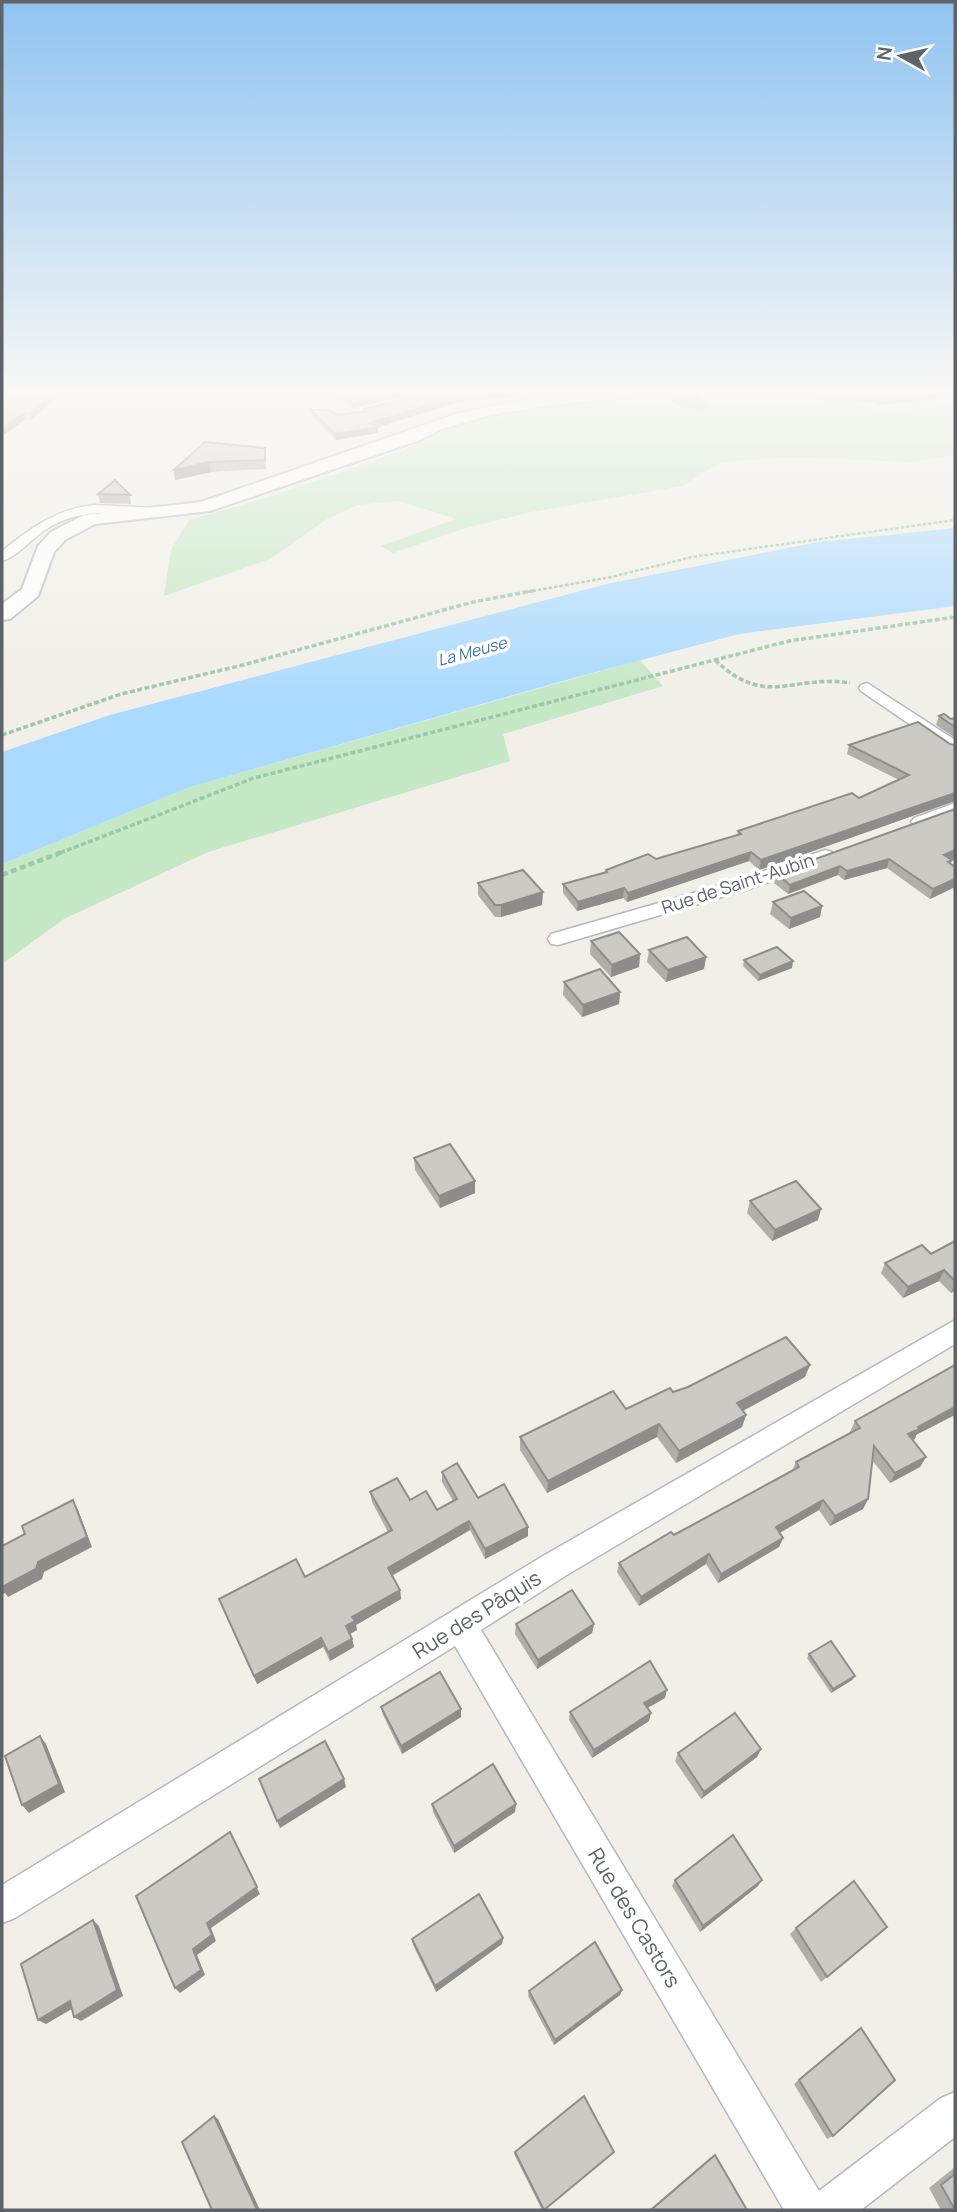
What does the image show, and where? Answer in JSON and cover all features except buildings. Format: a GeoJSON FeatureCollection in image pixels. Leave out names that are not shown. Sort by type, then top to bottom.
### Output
{"type":"FeatureCollection","features":[{"type":"Feature","properties":{"kind":"street"},"geometry":{"type":"LineString","coordinates":[[2,614],[31,592],[45,550],[58,536],[91,519],[203,508],[239,495]]}},
{"type":"Feature","properties":{"kind":"street"},"geometry":{"type":"LineString","coordinates":[[2,557],[56,518],[75,512],[91,508],[160,512]]}},
{"type":"Feature","properties":{"kind":"street"},"geometry":{"type":"LineString","coordinates":[[867,688],[955,747]]}},
{"type":"Feature","properties":{"kind":"street"},"geometry":{"type":"LineString","coordinates":[[903,828],[955,808]]}},
{"type":"Feature","properties":{"kind":"street","name":"Rue de Saint-Aubin"},"geometry":{"type":"LineString","coordinates":[[558,939],[742,885],[845,849]]}},
{"type":"Feature","properties":{"kind":"street","name":"Rue des Pâquis"},"geometry":{"type":"LineString","coordinates":[[2,1905],[554,1566],[955,1331]]}},
{"type":"Feature","properties":{"kind":"street","name":"Rue des Castors"},"geometry":{"type":"LineString","coordinates":[[460,1626],[807,2210]]}},
{"type":"Feature","properties":{"kind":"street"},"geometry":{"type":"LineString","coordinates":[[828,2210],[955,2112]]}},
{"type":"Feature","properties":{"kind":"path"},"geometry":{"type":"LineString","coordinates":[[2,735],[121,694],[243,665],[472,602],[611,578],[692,557],[955,520]]}},
{"type":"Feature","properties":{"kind":"path"},"geometry":{"type":"LineString","coordinates":[[2,875],[254,778],[715,660],[828,634],[955,617]]}},
{"type":"Feature","properties":{"kind":"path"},"geometry":{"type":"LineString","coordinates":[[715,660],[744,685],[770,689],[832,678],[867,688]]}},
{"type":"Feature","properties":{"kind":"green space"},"geometry":{"type":"Polygon","coordinates":[[[629,495],[531,512],[466,528],[393,553],[381,546],[456,519],[399,501],[358,505],[327,519],[270,559],[164,596],[171,550],[189,520],[270,497],[629,495]]]}},
{"type":"Feature","properties":{"kind":"green space"},"geometry":{"type":"Polygon","coordinates":[[[640,660],[663,686],[503,734],[510,761],[208,852],[64,919],[2,964],[2,864],[190,787],[640,660]]]}},
{"type":"Feature","properties":{"kind":"water","name":"La Meuse"},"geometry":{"type":"Polygon","coordinates":[[[955,528],[955,606],[739,634],[570,679],[190,787],[2,864],[2,752],[110,715],[607,584],[818,542],[955,528]]]}}]}
